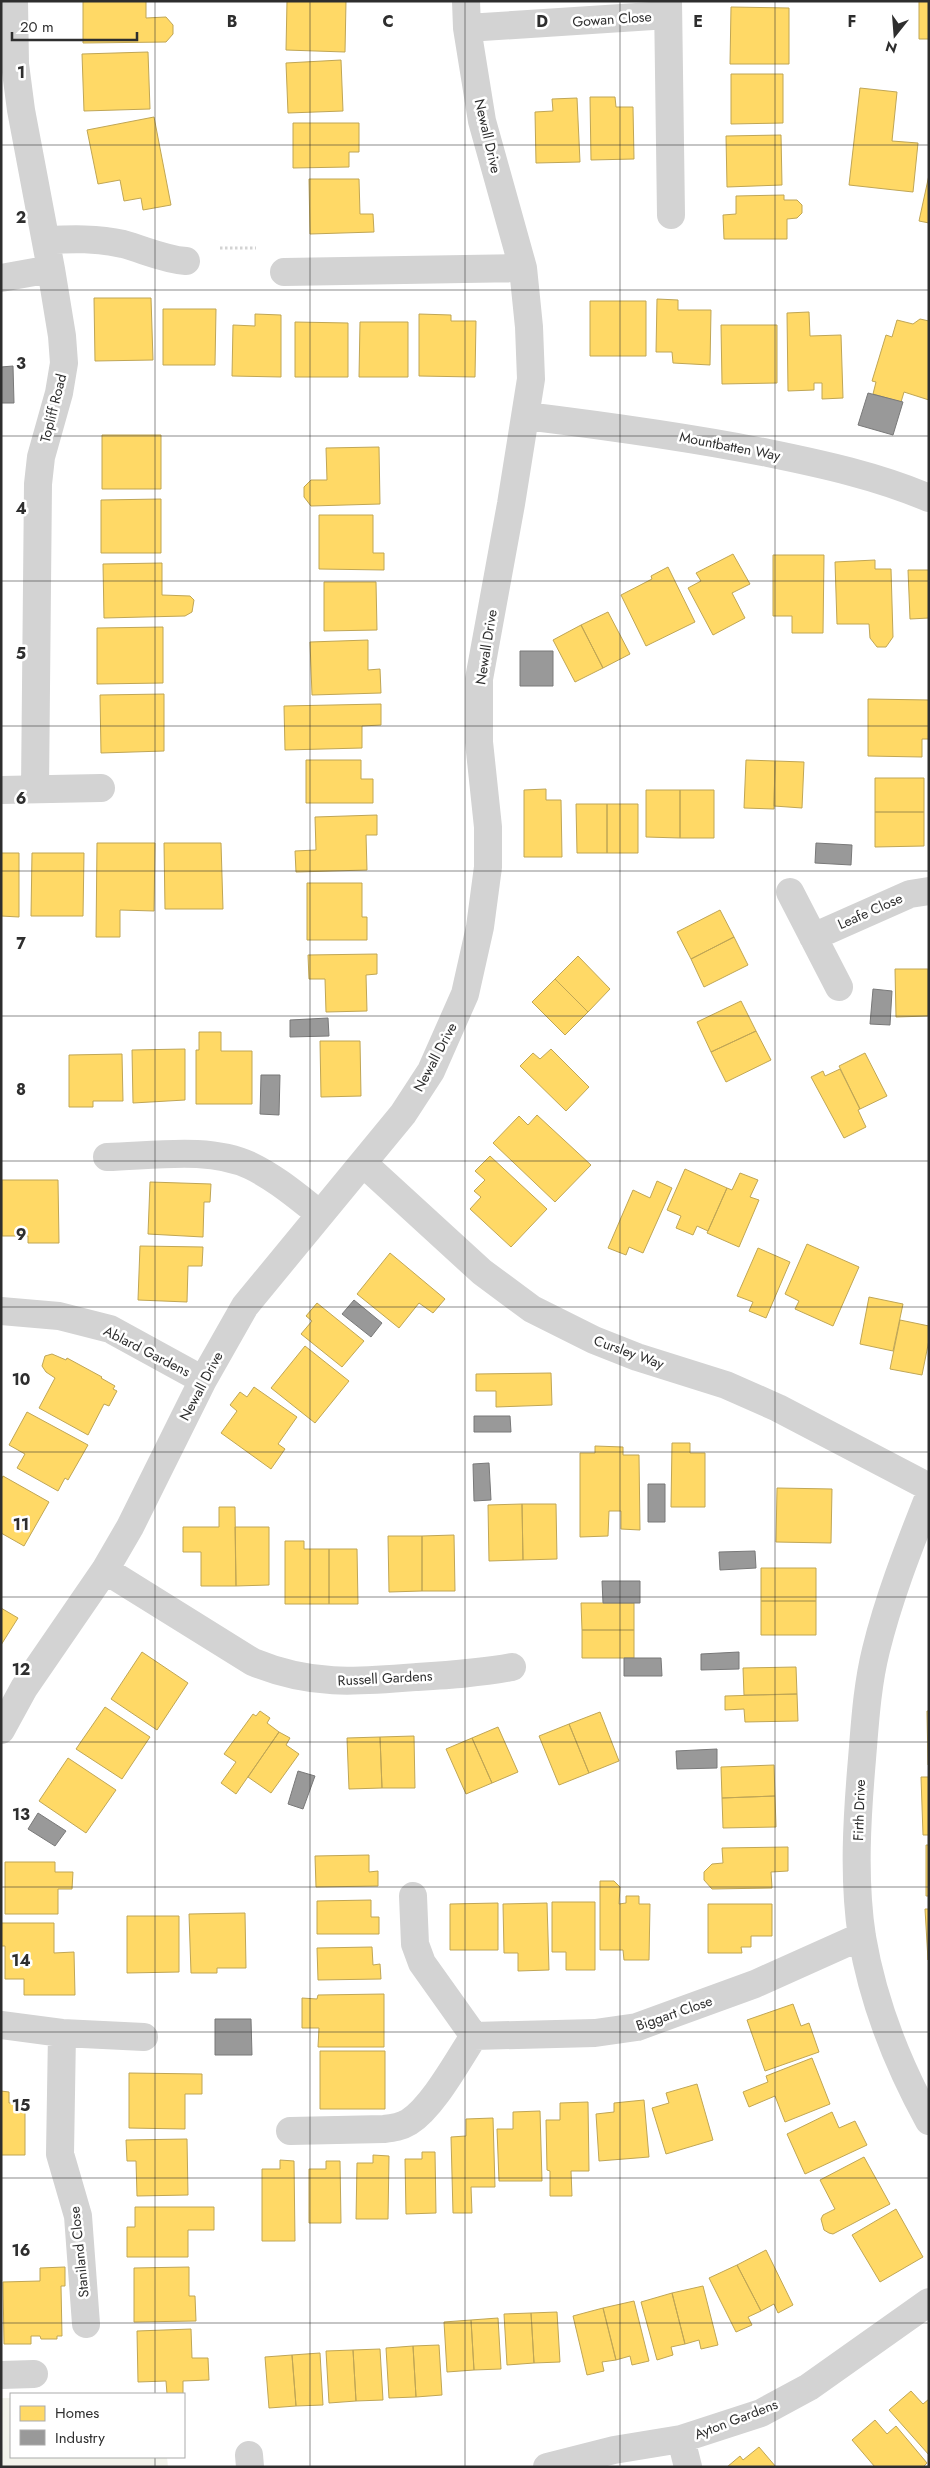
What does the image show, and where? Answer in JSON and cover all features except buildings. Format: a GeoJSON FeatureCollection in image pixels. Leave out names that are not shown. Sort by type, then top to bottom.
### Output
{"type":"FeatureCollection","features":[{"type":"Feature","properties":{"kind":"street","name":"Topliff Road"},"geometry":{"type":"LineString","coordinates":[[14,1],[15,64],[20,101],[52,269],[64,363],[59,393],[41,457],[38,484],[35,789]]}},
{"type":"Feature","properties":{"kind":"street","name":"Gowan Close"},"geometry":{"type":"LineString","coordinates":[[467,14],[668,8],[671,215]]}},
{"type":"Feature","properties":{"kind":"street","name":"Newall Drive"},"geometry":{"type":"LineString","coordinates":[[1,1730],[24,1688],[105,1570],[134,1518],[203,1380],[245,1306],[320,1214],[364,1164],[403,1114],[431,1071],[465,994],[480,927],[488,867],[488,827],[479,742],[479,679],[526,416],[531,378],[529,327],[522,268],[482,121],[467,14]]}},
{"type":"Feature","properties":{"kind":"street"},"geometry":{"type":"LineString","coordinates":[[46,240],[83,238],[122,244],[167,259],[186,261]]}},
{"type":"Feature","properties":{"kind":"street"},"geometry":{"type":"LineString","coordinates":[[284,272],[522,268]]}},
{"type":"Feature","properties":{"kind":"street"},"geometry":{"type":"LineString","coordinates":[[1,278],[52,269]]}},
{"type":"Feature","properties":{"kind":"street","name":"Mountbatten Way"},"geometry":{"type":"LineString","coordinates":[[526,416],[686,436],[825,465],[897,485],[929,498]]}},
{"type":"Feature","properties":{"kind":"street"},"geometry":{"type":"LineString","coordinates":[[1,790],[101,788]]}},
{"type":"Feature","properties":{"kind":"street","name":"Leafe Close"},"geometry":{"type":"LineString","coordinates":[[814,937],[910,894],[929,890]]}},
{"type":"Feature","properties":{"kind":"street"},"geometry":{"type":"LineString","coordinates":[[790,892],[839,987]]}},
{"type":"Feature","properties":{"kind":"street"},"geometry":{"type":"LineString","coordinates":[[107,1157],[210,1154],[228,1158],[250,1165],[269,1176],[320,1214]]}},
{"type":"Feature","properties":{"kind":"street","name":"Cursley Way"},"geometry":{"type":"LineString","coordinates":[[364,1164],[482,1272],[532,1309],[594,1340],[636,1357],[726,1385],[778,1408],[929,1487]]}},
{"type":"Feature","properties":{"kind":"street","name":"Ablard Gardens"},"geometry":{"type":"LineString","coordinates":[[1,1311],[59,1316],[110,1329],[203,1380]]}},
{"type":"Feature","properties":{"kind":"street","name":"Firth Drive"},"geometry":{"type":"LineString","coordinates":[[929,1496],[894,1588],[876,1651],[866,1703],[858,1802],[858,1886],[862,1936],[873,1987],[892,2044],[919,2083],[929,2121]]}},
{"type":"Feature","properties":{"kind":"street","name":"Russell Gardens"},"geometry":{"type":"LineString","coordinates":[[105,1570],[253,1662],[289,1675],[348,1682],[482,1672],[512,1667]]}},
{"type":"Feature","properties":{"kind":"street"},"geometry":{"type":"LineString","coordinates":[[290,2131],[384,2129],[398,2127],[409,2122],[422,2111],[474,2036],[422,1963],[415,1944],[413,1896]]}},
{"type":"Feature","properties":{"kind":"street","name":"Biggart Close"},"geometry":{"type":"LineString","coordinates":[[474,2036],[595,2033],[638,2027],[755,1984],[862,1936]]}},
{"type":"Feature","properties":{"kind":"street"},"geometry":{"type":"LineString","coordinates":[[1,2025],[62,2032],[144,2036]]}},
{"type":"Feature","properties":{"kind":"street","name":"Staniland Close"},"geometry":{"type":"LineString","coordinates":[[62,2032],[60,2154],[78,2216],[86,2324]]}},
{"type":"Feature","properties":{"kind":"street","name":"Ayton Gardens"},"geometry":{"type":"LineString","coordinates":[[547,2467],[614,2450],[681,2440],[760,2413],[809,2387],[929,2302]]}},
{"type":"Feature","properties":{"kind":"street"},"geometry":{"type":"LineString","coordinates":[[1,2375],[34,2374]]}},
{"type":"Feature","properties":{"kind":"street"},"geometry":{"type":"LineString","coordinates":[[681,2440],[688,2467]]}},
{"type":"Feature","properties":{"kind":"shaded area"},"geometry":{"type":"Polygon","coordinates":[[[1,2398],[10,2398],[10,2458],[167,2458],[168,2467],[1,2467],[1,2398]]]}}]}
